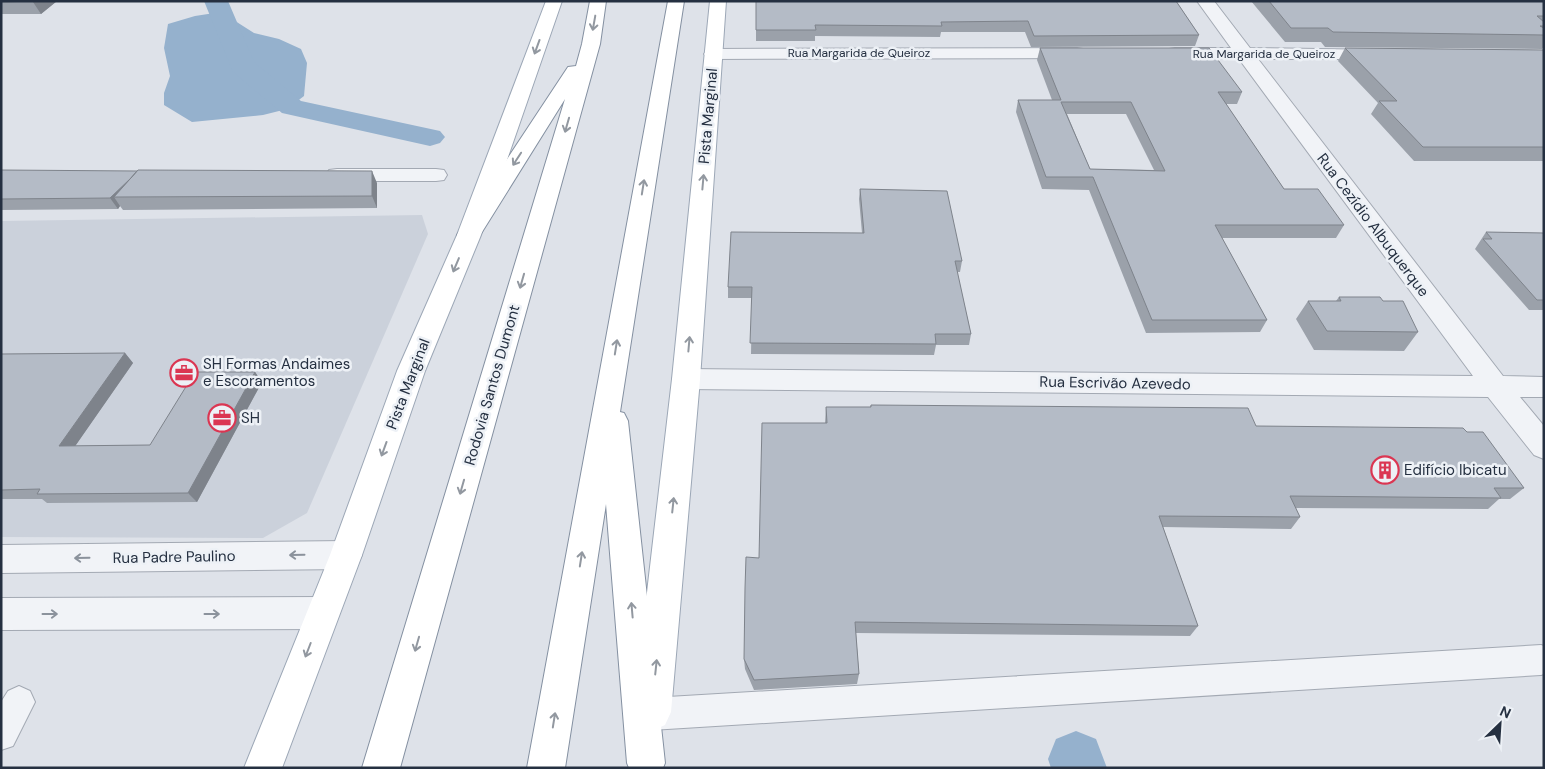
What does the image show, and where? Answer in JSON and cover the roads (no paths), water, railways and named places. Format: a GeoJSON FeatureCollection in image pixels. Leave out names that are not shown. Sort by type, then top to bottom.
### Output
{"type":"FeatureCollection","features":[{"type":"Feature","properties":{"kind":"main road","name":"Pista Marginal"},"geometry":{"type":"LineString","coordinates":[[263,768],[346,555],[411,371],[469,235],[554,1]]}},
{"type":"Feature","properties":{"kind":"main road","name":"Rodovia Santos Dumont"},"geometry":{"type":"LineString","coordinates":[[381,768],[590,44],[598,1]]}},
{"type":"Feature","properties":{"kind":"main road"},"geometry":{"type":"LineString","coordinates":[[546,768],[676,1]]}},
{"type":"Feature","properties":{"kind":"main road","name":"Pista Marginal"},"geometry":{"type":"LineString","coordinates":[[646,766],[686,379],[718,1]]}},
{"type":"Feature","properties":{"kind":"main road"},"geometry":{"type":"LineString","coordinates":[[469,235],[590,44]]}},
{"type":"Feature","properties":{"kind":"main road"},"geometry":{"type":"LineString","coordinates":[[611,382],[646,766]]}},
{"type":"Feature","properties":{"kind":"street","name":"Rua Cezídio Albuquerque"},"geometry":{"type":"LineString","coordinates":[[1205,1],[1496,387],[1544,447]]}},
{"type":"Feature","properties":{"kind":"street","name":"Rua Margarida de Queiroz"},"geometry":{"type":"LineString","coordinates":[[713,54],[1093,53]]}},
{"type":"Feature","properties":{"kind":"street","name":"Rua Margarida de Queiroz"},"geometry":{"type":"LineString","coordinates":[[1153,53],[1398,55]]}},
{"type":"Feature","properties":{"kind":"street"},"geometry":{"type":"LineString","coordinates":[[317,175],[436,176]]}},
{"type":"Feature","properties":{"kind":"street","name":"Rua Escrivão Azevedo"},"geometry":{"type":"LineString","coordinates":[[686,379],[1544,387]]}},
{"type":"Feature","properties":{"kind":"street","name":"Rua Padre Paulino"},"geometry":{"type":"LineString","coordinates":[[1,559],[346,555]]}},
{"type":"Feature","properties":{"kind":"street"},"geometry":{"type":"LineString","coordinates":[[1,614],[322,613]]}},
{"type":"Feature","properties":{"kind":"lane"},"geometry":{"type":"LineString","coordinates":[[652,714],[1541,660]]}},
{"type":"Feature","properties":{"kind":"lane"},"geometry":{"type":"LineString","coordinates":[[1,734],[18,702]]}},
{"type":"Feature","properties":{"kind":"water"},"geometry":{"type":"Polygon","coordinates":[[[221,12],[254,33],[279,39],[301,49],[307,63],[304,96],[287,109],[263,115],[192,122],[164,105],[164,93],[170,76],[164,48],[168,24],[195,16],[221,12]]]}},
{"type":"Feature","properties":{"kind":"waterway"},"geometry":{"type":"LineString","coordinates":[[216,1],[242,66],[292,107],[430,137]]}},
{"type":"Feature","properties":{"kind":"waterway"},"geometry":{"type":"LineString","coordinates":[[1076,759],[1079,768]]}},
{"type":"Feature","properties":{"kind":"place","name":"SH Formas Andaimes e Escoramentos"},"geometry":{"type":"Point","coordinates":[184,373]}},
{"type":"Feature","properties":{"kind":"place","name":"SH"},"geometry":{"type":"Point","coordinates":[222,418]}},
{"type":"Feature","properties":{"kind":"place","name":"Edifício Ibicatu"},"geometry":{"type":"Point","coordinates":[1385,470]}}]}
